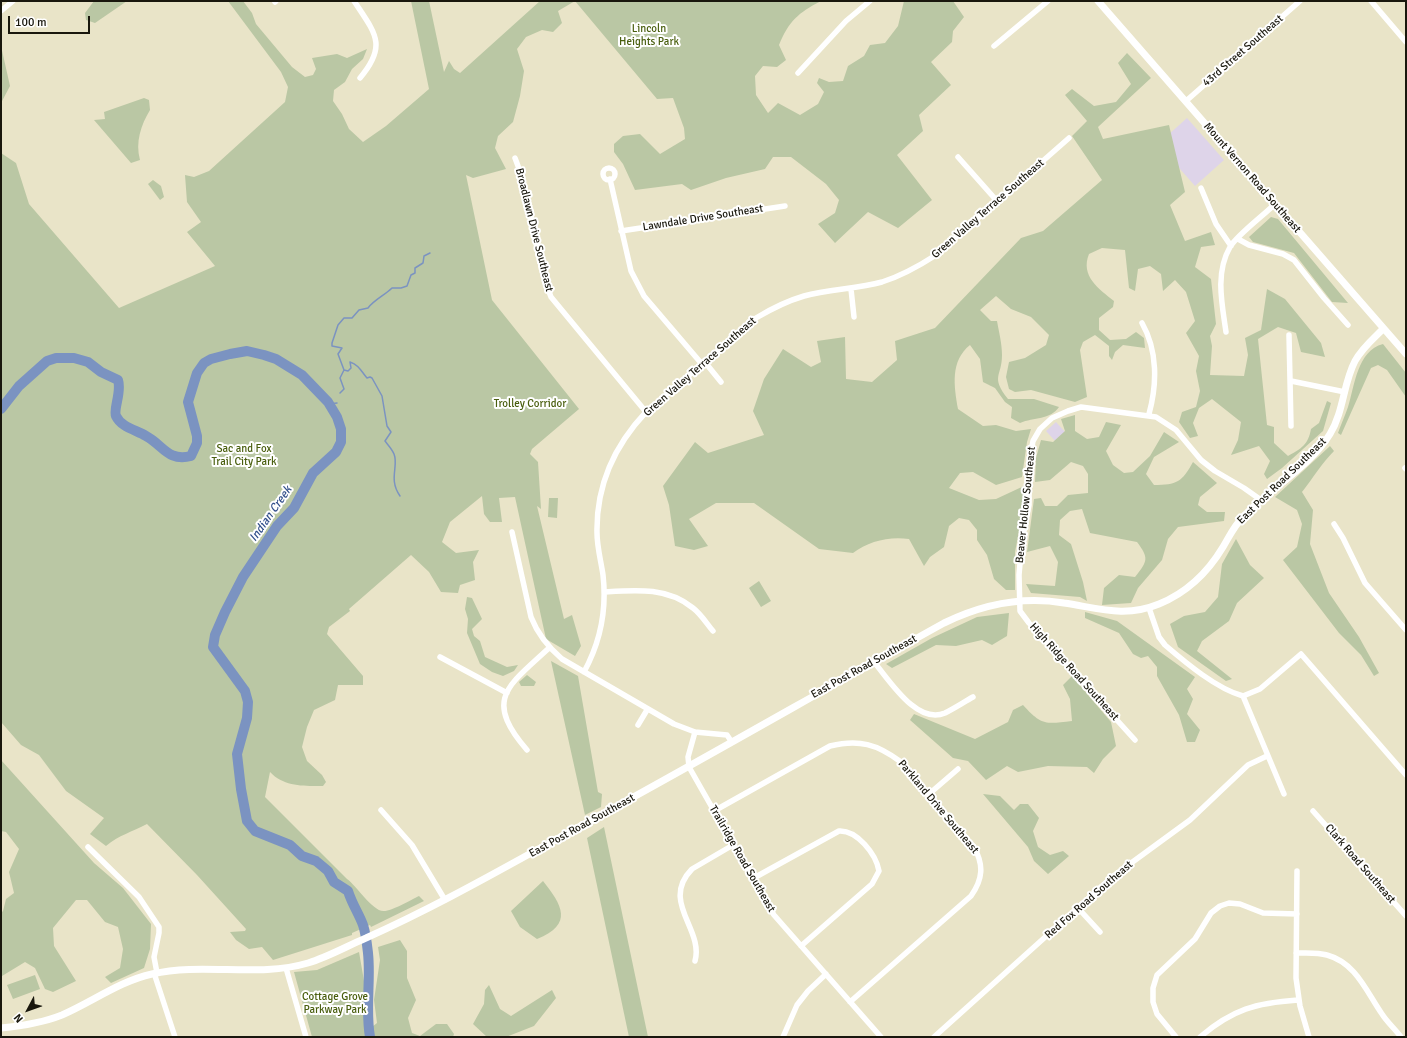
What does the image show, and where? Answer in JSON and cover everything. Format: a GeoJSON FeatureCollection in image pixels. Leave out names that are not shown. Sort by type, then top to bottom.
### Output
{"type":"FeatureCollection","features":[{"type":"Feature","properties":{"kind":"main road","name":"Mount Vernon Road Southeast"},"geometry":{"type":"LineString","coordinates":[[1098,1],[1406,354]]}},
{"type":"Feature","properties":{"kind":"main road","name":"East Post Road Southeast"},"geometry":{"type":"LineString","coordinates":[[1,1028],[29,1025],[60,1016],[127,983],[156,973],[195,969],[260,970],[286,968],[310,962],[338,950],[445,900],[689,767],[874,662],[959,616],[986,607],[1021,601],[1064,603],[1111,612],[1149,608],[1186,589],[1206,571],[1216,559],[1235,527],[1261,500],[1322,445],[1336,424],[1356,360],[1364,348],[1383,329]]}},
{"type":"Feature","properties":{"kind":"street"},"geometry":{"type":"LineString","coordinates":[[1,11],[13,1]]}},
{"type":"Feature","properties":{"kind":"street"},"geometry":{"type":"LineString","coordinates":[[354,1],[374,33],[376,44],[376,56],[360,78]]}},
{"type":"Feature","properties":{"kind":"street"},"geometry":{"type":"LineString","coordinates":[[798,73],[846,21],[870,1]]}},
{"type":"Feature","properties":{"kind":"street"},"geometry":{"type":"LineString","coordinates":[[994,46],[1048,1]]}},
{"type":"Feature","properties":{"kind":"street","name":"43rd Street Southeast"},"geometry":{"type":"LineString","coordinates":[[1186,101],[1300,1]]}},
{"type":"Feature","properties":{"kind":"street"},"geometry":{"type":"LineString","coordinates":[[1371,1],[1406,42]]}},
{"type":"Feature","properties":{"kind":"street","name":"Green Valley Terrace Southeast"},"geometry":{"type":"LineString","coordinates":[[584,672],[594,654],[601,631],[604,592],[597,534],[600,494],[621,442],[646,412],[743,327],[770,310],[804,296],[851,289],[882,282],[919,266],[936,255],[1069,138]]}},
{"type":"Feature","properties":{"kind":"street"},"geometry":{"type":"LineString","coordinates":[[958,157],[997,201]]}},
{"type":"Feature","properties":{"kind":"street","name":"Broadlawn Drive Southeast"},"geometry":{"type":"LineString","coordinates":[[515,158],[522,175],[543,275],[550,297],[646,412]]}},
{"type":"Feature","properties":{"kind":"street"},"geometry":{"type":"LineString","coordinates":[[610,180],[631,271],[637,285],[644,296],[721,382]]}},
{"type":"Feature","properties":{"kind":"street"},"geometry":{"type":"LineString","coordinates":[[1201,188],[1216,224],[1231,246]]}},
{"type":"Feature","properties":{"kind":"street"},"geometry":{"type":"LineString","coordinates":[[1226,332],[1221,280],[1224,261],[1231,246],[1275,204]]}},
{"type":"Feature","properties":{"kind":"street","name":"Lawndale Drive Southeast"},"geometry":{"type":"LineString","coordinates":[[621,231],[785,206]]}},
{"type":"Feature","properties":{"kind":"street"},"geometry":{"type":"LineString","coordinates":[[1238,239],[1249,245],[1283,254],[1294,260],[1324,298],[1348,325]]}},
{"type":"Feature","properties":{"kind":"street"},"geometry":{"type":"LineString","coordinates":[[851,289],[854,317]]}},
{"type":"Feature","properties":{"kind":"street"},"geometry":{"type":"LineString","coordinates":[[1142,324],[1149,338],[1154,359],[1154,395],[1149,414]]}},
{"type":"Feature","properties":{"kind":"street"},"geometry":{"type":"LineString","coordinates":[[1289,335],[1291,426]]}},
{"type":"Feature","properties":{"kind":"street"},"geometry":{"type":"LineString","coordinates":[[1291,381],[1345,392]]}},
{"type":"Feature","properties":{"kind":"street","name":"Beaver Hollow Southeast"},"geometry":{"type":"LineString","coordinates":[[1021,601],[1019,575],[1022,540],[1028,505],[1029,463],[1033,441],[1040,429],[1052,418],[1068,411],[1081,407],[1149,414],[1164,421],[1176,430],[1201,460],[1215,471],[1261,500]]}},
{"type":"Feature","properties":{"kind":"street"},"geometry":{"type":"LineString","coordinates":[[1334,524],[1343,538],[1365,583],[1406,630]]}},
{"type":"Feature","properties":{"kind":"street"},"geometry":{"type":"LineString","coordinates":[[512,532],[530,617],[536,630],[549,648],[562,659],[647,710],[674,724],[695,732],[727,735],[731,742]]}},
{"type":"Feature","properties":{"kind":"street"},"geometry":{"type":"LineString","coordinates":[[604,592],[648,590],[664,592],[679,598],[694,608],[713,631]]}},
{"type":"Feature","properties":{"kind":"street","name":"High Ridge Road Southeast"},"geometry":{"type":"LineString","coordinates":[[1021,601],[1020,610],[1029,623],[1135,740]]}},
{"type":"Feature","properties":{"kind":"street"},"geometry":{"type":"LineString","coordinates":[[1149,608],[1159,637],[1165,645],[1233,694],[1244,696],[1260,689],[1301,654],[1406,775]]}},
{"type":"Feature","properties":{"kind":"street"},"geometry":{"type":"LineString","coordinates":[[527,750],[508,727],[504,715],[504,702],[507,693],[517,678],[549,648]]}},
{"type":"Feature","properties":{"kind":"street"},"geometry":{"type":"LineString","coordinates":[[440,657],[507,693]]}},
{"type":"Feature","properties":{"kind":"street"},"geometry":{"type":"LineString","coordinates":[[874,662],[907,700],[924,714],[934,715],[945,713],[973,697]]}},
{"type":"Feature","properties":{"kind":"street"},"geometry":{"type":"LineString","coordinates":[[1244,696],[1284,794]]}},
{"type":"Feature","properties":{"kind":"street"},"geometry":{"type":"LineString","coordinates":[[638,725],[647,710]]}},
{"type":"Feature","properties":{"kind":"street"},"geometry":{"type":"LineString","coordinates":[[689,767],[688,757],[695,732]]}},
{"type":"Feature","properties":{"kind":"street","name":"Parkland Drive Southeast"},"geometry":{"type":"LineString","coordinates":[[714,811],[820,751],[845,742],[873,745],[888,752],[901,762],[974,847],[979,856],[982,867],[981,878],[971,896],[850,1002]]}},
{"type":"Feature","properties":{"kind":"street","name":"Red Fox Road Southeast"},"geometry":{"type":"LineString","coordinates":[[934,1037],[1112,876],[1190,820],[1248,766],[1268,756]]}},
{"type":"Feature","properties":{"kind":"street","name":"Trailridge Road Southeast"},"geometry":{"type":"LineString","coordinates":[[689,767],[774,916],[881,1037]]}},
{"type":"Feature","properties":{"kind":"street"},"geometry":{"type":"LineString","coordinates":[[929,794],[958,769]]}},
{"type":"Feature","properties":{"kind":"street"},"geometry":{"type":"LineString","coordinates":[[381,810],[412,844],[445,900]]}},
{"type":"Feature","properties":{"kind":"street","name":"Clark Road Southeast"},"geometry":{"type":"LineString","coordinates":[[1313,811],[1406,916]]}},
{"type":"Feature","properties":{"kind":"street"},"geometry":{"type":"LineString","coordinates":[[752,879],[838,831],[847,830],[854,834],[875,858],[879,871],[872,884],[801,946]]}},
{"type":"Feature","properties":{"kind":"street"},"geometry":{"type":"LineString","coordinates":[[695,961],[698,951],[681,907],[680,898],[682,886],[687,874],[692,869],[733,845]]}},
{"type":"Feature","properties":{"kind":"street"},"geometry":{"type":"LineString","coordinates":[[88,846],[139,897],[159,927],[160,933],[154,957],[156,973],[175,1037]]}},
{"type":"Feature","properties":{"kind":"street"},"geometry":{"type":"LineString","coordinates":[[1297,871],[1296,978],[1298,1000],[1309,1037]]}},
{"type":"Feature","properties":{"kind":"street"},"geometry":{"type":"LineString","coordinates":[[1176,1037],[1157,1014],[1153,1002],[1153,988],[1157,975],[1195,939],[1211,913],[1220,906],[1229,903],[1240,904],[1263,913],[1296,914]]}},
{"type":"Feature","properties":{"kind":"street"},"geometry":{"type":"LineString","coordinates":[[1078,908],[1100,932]]}},
{"type":"Feature","properties":{"kind":"street"},"geometry":{"type":"LineString","coordinates":[[1296,953],[1326,954],[1349,967],[1369,991],[1381,1013],[1401,1037]]}},
{"type":"Feature","properties":{"kind":"street"},"geometry":{"type":"LineString","coordinates":[[286,968],[306,1037]]}},
{"type":"Feature","properties":{"kind":"street"},"geometry":{"type":"LineString","coordinates":[[783,1037],[797,1005],[808,991],[826,974]]}},
{"type":"Feature","properties":{"kind":"street"},"geometry":{"type":"LineString","coordinates":[[1200,1037],[1225,1018],[1245,1009],[1267,1002],[1298,1000]]}},
{"type":"Feature","properties":{"kind":"shaded area"},"geometry":{"type":"Polygon","coordinates":[[[1187,118],[1224,160],[1195,186],[1158,144],[1187,118]]]}},
{"type":"Feature","properties":{"kind":"shaded area"},"geometry":{"type":"Polygon","coordinates":[[[1056,422],[1066,433],[1056,442],[1046,431],[1056,422]]]}},
{"type":"Feature","properties":{"kind":"green space"},"geometry":{"type":"Polygon","coordinates":[[[94,1],[127,1],[95,23],[86,20],[85,13],[94,1]]]}},
{"type":"Feature","properties":{"kind":"green space","name":"Sac and Fox Trail City Park"},"geometry":{"type":"Polygon","coordinates":[[[228,1],[243,1],[252,13],[256,24],[292,67],[305,77],[313,75],[316,69],[312,58],[337,54],[347,58],[367,49],[363,59],[352,69],[345,82],[334,90],[333,101],[342,114],[349,129],[363,142],[386,126],[429,89],[411,1],[429,1],[444,72],[449,61],[454,69],[460,73],[540,1],[575,1],[558,11],[562,23],[553,32],[542,30],[526,37],[517,49],[524,71],[520,96],[513,122],[498,136],[495,148],[506,169],[473,178],[466,175],[492,300],[579,409],[532,449],[530,454],[538,462],[541,509],[537,506],[564,619],[572,615],[581,646],[575,656],[546,639],[515,497],[499,498],[502,522],[490,522],[484,514],[482,496],[450,522],[442,542],[456,553],[479,550],[473,562],[475,580],[460,585],[458,593],[441,592],[429,572],[411,555],[349,609],[350,611],[329,627],[327,634],[363,676],[363,685],[338,685],[335,700],[314,710],[307,727],[302,747],[307,761],[322,775],[326,782],[323,786],[295,785],[282,781],[270,772],[265,797],[375,907],[380,910],[387,911],[419,896],[424,901],[371,927],[370,925],[352,933],[352,935],[273,960],[262,947],[249,949],[236,940],[230,932],[245,931],[246,929],[197,875],[147,824],[121,836],[106,846],[90,834],[104,818],[66,791],[39,755],[21,745],[1,722],[1,153],[16,163],[29,204],[119,308],[215,266],[187,232],[201,222],[187,202],[185,175],[194,177],[209,171],[285,102],[288,87],[281,72],[228,1]]]}},
{"type":"Feature","properties":{"kind":"green space","name":"Lincoln Heights Park"},"geometry":{"type":"Polygon","coordinates":[[[575,1],[821,1],[795,18],[787,30],[779,45],[786,60],[777,67],[763,66],[755,76],[756,95],[768,113],[778,103],[800,115],[818,104],[824,92],[817,83],[819,78],[829,82],[843,81],[848,66],[864,56],[870,45],[885,43],[898,26],[904,1],[953,1],[964,17],[953,31],[952,42],[931,62],[951,85],[919,115],[923,131],[897,155],[932,200],[898,228],[868,212],[835,243],[818,224],[835,213],[839,200],[826,184],[791,157],[773,157],[765,169],[726,178],[691,190],[682,184],[635,190],[623,164],[614,152],[614,144],[623,136],[640,134],[660,154],[685,139],[684,128],[673,98],[657,99],[575,1]]]}},
{"type":"Feature","properties":{"kind":"green space"},"geometry":{"type":"Polygon","coordinates":[[[1,46],[10,86],[1,103],[1,46]]]}},
{"type":"Feature","properties":{"kind":"green space"},"geometry":{"type":"Polygon","coordinates":[[[1127,53],[1151,78],[1098,127],[1103,139],[1169,125],[1185,192],[1170,205],[1185,241],[1211,232],[1215,245],[1201,247],[1195,267],[1211,279],[1216,324],[1210,336],[1212,346],[1210,375],[1244,376],[1248,355],[1245,338],[1261,330],[1267,289],[1285,299],[1321,343],[1325,357],[1301,352],[1296,333],[1278,327],[1258,339],[1267,425],[1274,427],[1274,443],[1288,456],[1304,446],[1311,429],[1319,423],[1327,401],[1331,403],[1323,431],[1282,468],[1267,479],[1264,474],[1270,461],[1259,446],[1231,455],[1238,440],[1241,422],[1212,399],[1199,408],[1193,423],[1198,436],[1190,438],[1179,422],[1182,412],[1196,407],[1200,391],[1196,371],[1199,356],[1186,333],[1195,321],[1186,292],[1175,280],[1163,291],[1161,274],[1150,266],[1138,269],[1135,291],[1129,288],[1125,250],[1102,248],[1089,254],[1087,262],[1087,269],[1092,281],[1102,292],[1114,301],[1113,307],[1099,318],[1099,330],[1110,340],[1126,339],[1136,332],[1144,338],[1145,348],[1123,345],[1115,352],[1112,360],[1109,356],[1109,346],[1095,335],[1083,342],[1080,350],[1087,397],[1075,402],[1031,390],[1015,392],[1009,389],[1006,377],[1009,362],[1025,358],[1046,345],[1049,335],[1031,317],[1011,309],[996,296],[980,310],[991,321],[997,321],[1002,355],[1002,362],[998,377],[999,386],[1008,399],[1034,399],[1059,407],[1051,414],[1020,423],[1011,418],[1012,407],[1005,402],[995,388],[983,382],[980,359],[970,345],[964,351],[956,366],[955,392],[958,409],[983,426],[996,425],[1016,431],[1031,429],[1027,442],[1022,477],[996,485],[973,472],[960,473],[949,488],[979,500],[996,499],[1026,485],[1015,552],[1015,590],[1006,590],[994,579],[987,555],[977,540],[977,530],[969,520],[959,518],[949,526],[944,547],[930,557],[924,566],[909,539],[894,538],[880,540],[865,545],[853,553],[819,549],[754,503],[716,503],[689,519],[708,546],[694,550],[675,546],[669,505],[663,486],[695,442],[708,453],[764,435],[753,411],[764,379],[783,349],[811,367],[821,362],[817,341],[845,337],[846,379],[872,382],[897,360],[895,341],[935,328],[1021,238],[1043,231],[1102,180],[1072,136],[1087,121],[1065,95],[1072,89],[1094,106],[1116,102],[1131,84],[1118,63],[1127,53]]]}},
{"type":"Feature","properties":{"kind":"green space"},"geometry":{"type":"Polygon","coordinates":[[[144,98],[149,100],[150,110],[140,134],[138,147],[140,160],[131,163],[94,120],[105,119],[104,112],[144,98]]]}},
{"type":"Feature","properties":{"kind":"green space"},"geometry":{"type":"Polygon","coordinates":[[[153,180],[161,186],[164,197],[160,200],[148,184],[153,180]]]}},
{"type":"Feature","properties":{"kind":"green space"},"geometry":{"type":"Polygon","coordinates":[[[1271,217],[1278,219],[1348,303],[1332,302],[1294,253],[1253,242],[1249,237],[1271,217]]]}},
{"type":"Feature","properties":{"kind":"green space"},"geometry":{"type":"Polygon","coordinates":[[[1383,344],[1406,373],[1406,397],[1387,370],[1378,365],[1371,368],[1341,435],[1338,433],[1348,407],[1355,379],[1362,361],[1374,348],[1383,344]]]}},
{"type":"Feature","properties":{"kind":"green space"},"geometry":{"type":"Polygon","coordinates":[[[1075,415],[1075,431],[1087,439],[1099,437],[1106,422],[1121,425],[1106,451],[1113,465],[1124,473],[1133,472],[1150,456],[1164,432],[1179,442],[1154,457],[1146,474],[1154,485],[1174,483],[1178,481],[1186,474],[1193,462],[1217,483],[1200,497],[1198,505],[1207,512],[1225,512],[1224,521],[1178,527],[1168,539],[1162,560],[1138,588],[1131,603],[1102,605],[1104,588],[1119,575],[1135,577],[1145,563],[1144,552],[1137,542],[1090,533],[1082,509],[1070,511],[1060,520],[1059,535],[1071,544],[1083,582],[1087,601],[1080,597],[1031,593],[1026,584],[1055,586],[1058,562],[1050,546],[1027,552],[1034,499],[1041,498],[1045,506],[1057,506],[1068,495],[1088,493],[1088,474],[1083,466],[1071,462],[1050,480],[1035,482],[1036,458],[1041,440],[1053,442],[1065,431],[1061,419],[1075,415]]]}},
{"type":"Feature","properties":{"kind":"green space"},"geometry":{"type":"Polygon","coordinates":[[[1330,446],[1334,451],[1302,492],[1313,510],[1310,544],[1329,593],[1359,637],[1379,673],[1374,676],[1361,655],[1339,633],[1283,560],[1297,547],[1302,524],[1297,510],[1275,497],[1330,446]]]}},
{"type":"Feature","properties":{"kind":"green space"},"geometry":{"type":"Polygon","coordinates":[[[549,498],[558,498],[557,518],[548,517],[549,498]]]}},
{"type":"Feature","properties":{"kind":"green space"},"geometry":{"type":"Polygon","coordinates":[[[1236,539],[1250,565],[1264,578],[1237,603],[1229,621],[1202,641],[1197,651],[1232,679],[1226,681],[1178,647],[1170,624],[1184,616],[1205,612],[1218,597],[1222,564],[1236,539]]]}},
{"type":"Feature","properties":{"kind":"green space"},"geometry":{"type":"Polygon","coordinates":[[[759,581],[771,601],[761,607],[749,588],[759,581]]]}},
{"type":"Feature","properties":{"kind":"green space"},"geometry":{"type":"Polygon","coordinates":[[[467,597],[472,598],[482,619],[472,629],[474,636],[480,641],[485,657],[507,667],[518,665],[514,671],[503,676],[492,672],[480,664],[467,633],[468,619],[465,609],[467,597]]]}},
{"type":"Feature","properties":{"kind":"green space"},"geometry":{"type":"Polygon","coordinates":[[[1085,612],[1117,621],[1195,677],[1187,689],[1193,699],[1187,714],[1200,730],[1195,742],[1187,742],[1179,715],[1157,676],[1157,667],[1148,656],[1141,658],[1133,654],[1119,633],[1085,618],[1085,612]]]}},
{"type":"Feature","properties":{"kind":"green space"},"geometry":{"type":"Polygon","coordinates":[[[1009,613],[1007,636],[992,645],[982,640],[956,646],[936,645],[892,668],[886,664],[932,638],[977,617],[1009,613]]]}},
{"type":"Feature","properties":{"kind":"green space"},"geometry":{"type":"Polygon","coordinates":[[[551,661],[578,676],[598,792],[602,794],[601,807],[585,815],[551,661]]]}},
{"type":"Feature","properties":{"kind":"green space"},"geometry":{"type":"Polygon","coordinates":[[[527,675],[536,682],[534,686],[521,686],[519,682],[527,675]]]}},
{"type":"Feature","properties":{"kind":"green space"},"geometry":{"type":"Polygon","coordinates":[[[1072,676],[1111,722],[1116,746],[1103,759],[1094,773],[1087,767],[1048,766],[1018,772],[1007,766],[986,780],[968,761],[953,758],[910,720],[914,714],[975,739],[1008,722],[1013,710],[1023,705],[1035,717],[1045,722],[1056,723],[1072,721],[1070,699],[1063,685],[1072,676]]]}},
{"type":"Feature","properties":{"kind":"green space"},"geometry":{"type":"Polygon","coordinates":[[[1,760],[94,863],[123,888],[151,924],[150,949],[144,968],[111,983],[105,977],[120,968],[123,949],[118,927],[105,922],[87,900],[76,900],[53,928],[54,946],[76,981],[53,992],[45,989],[35,968],[25,962],[2,976],[1,913],[3,911],[6,899],[14,893],[9,872],[19,849],[6,832],[1,831],[1,760]]]}},
{"type":"Feature","properties":{"kind":"green space"},"geometry":{"type":"Polygon","coordinates":[[[983,794],[1000,796],[1014,810],[1020,804],[1028,804],[1039,818],[1033,831],[1038,847],[1050,855],[1063,851],[1069,856],[1048,874],[1034,861],[1028,847],[983,794]]]}},
{"type":"Feature","properties":{"kind":"green space"},"geometry":{"type":"Polygon","coordinates":[[[604,827],[648,1037],[629,1037],[587,838],[604,827]]]}},
{"type":"Feature","properties":{"kind":"green space"},"geometry":{"type":"Polygon","coordinates":[[[543,881],[555,898],[561,913],[560,920],[556,927],[549,933],[537,939],[520,927],[511,911],[543,881]]]}},
{"type":"Feature","properties":{"kind":"green space","name":"Cottage Grove Parkway Park"},"geometry":{"type":"Polygon","coordinates":[[[400,940],[407,951],[407,978],[416,1000],[408,1018],[412,1033],[420,1036],[436,1024],[447,1024],[454,1034],[453,1037],[312,1037],[294,972],[317,970],[359,952],[372,1027],[377,1023],[374,1000],[380,960],[378,947],[400,940]]]}},
{"type":"Feature","properties":{"kind":"green space"},"geometry":{"type":"Polygon","coordinates":[[[35,975],[40,989],[13,999],[7,985],[35,975]]]}},
{"type":"Feature","properties":{"kind":"green space"},"geometry":{"type":"Polygon","coordinates":[[[489,985],[500,1009],[511,1016],[552,990],[556,998],[534,1026],[506,1037],[487,1037],[473,1024],[484,1004],[485,990],[489,985]]]}},
{"type":"Feature","properties":{"kind":"waterway"},"geometry":{"type":"LineString","coordinates":[[340,393],[344,389],[340,378],[344,370],[338,354],[342,348],[332,346],[338,325],[344,318],[352,318],[359,310],[368,308],[373,302],[392,288],[407,286],[411,275],[415,273],[415,268],[423,263],[424,256],[430,253]]}},
{"type":"Feature","properties":{"kind":"waterway","name":"Indian Creek"},"geometry":{"type":"LineString","coordinates":[[1,409],[19,386],[47,361],[56,358],[74,358],[88,362],[101,372],[118,380],[119,390],[115,413],[121,423],[152,440],[171,455],[177,457],[191,456],[197,443],[197,436],[188,402],[197,373],[204,363],[211,359],[247,351],[276,359],[302,375],[328,402],[337,417],[341,429],[341,442],[336,452],[313,473],[294,508],[277,526],[243,577],[215,635],[213,647],[245,691],[248,702],[247,718],[237,754],[241,789],[247,821],[255,831],[290,845],[302,856],[316,861],[328,871],[334,882],[348,891],[364,928],[369,964],[368,1016],[370,1037]]}},
{"type":"Feature","properties":{"kind":"waterway"},"geometry":{"type":"LineString","coordinates":[[344,370],[348,371],[351,368],[350,362],[356,365],[367,378],[372,378],[382,396],[387,426],[391,432],[385,441],[394,454],[394,478],[400,496]]}},
{"type":"Feature","properties":{"kind":"waterway"},"geometry":{"type":"LineString","coordinates":[[329,404],[337,403]]}},
{"type":"Feature","properties":{"kind":"park label","name":"Trolley Corridor"},"geometry":{"type":"Point","coordinates":[530,404]}}]}
